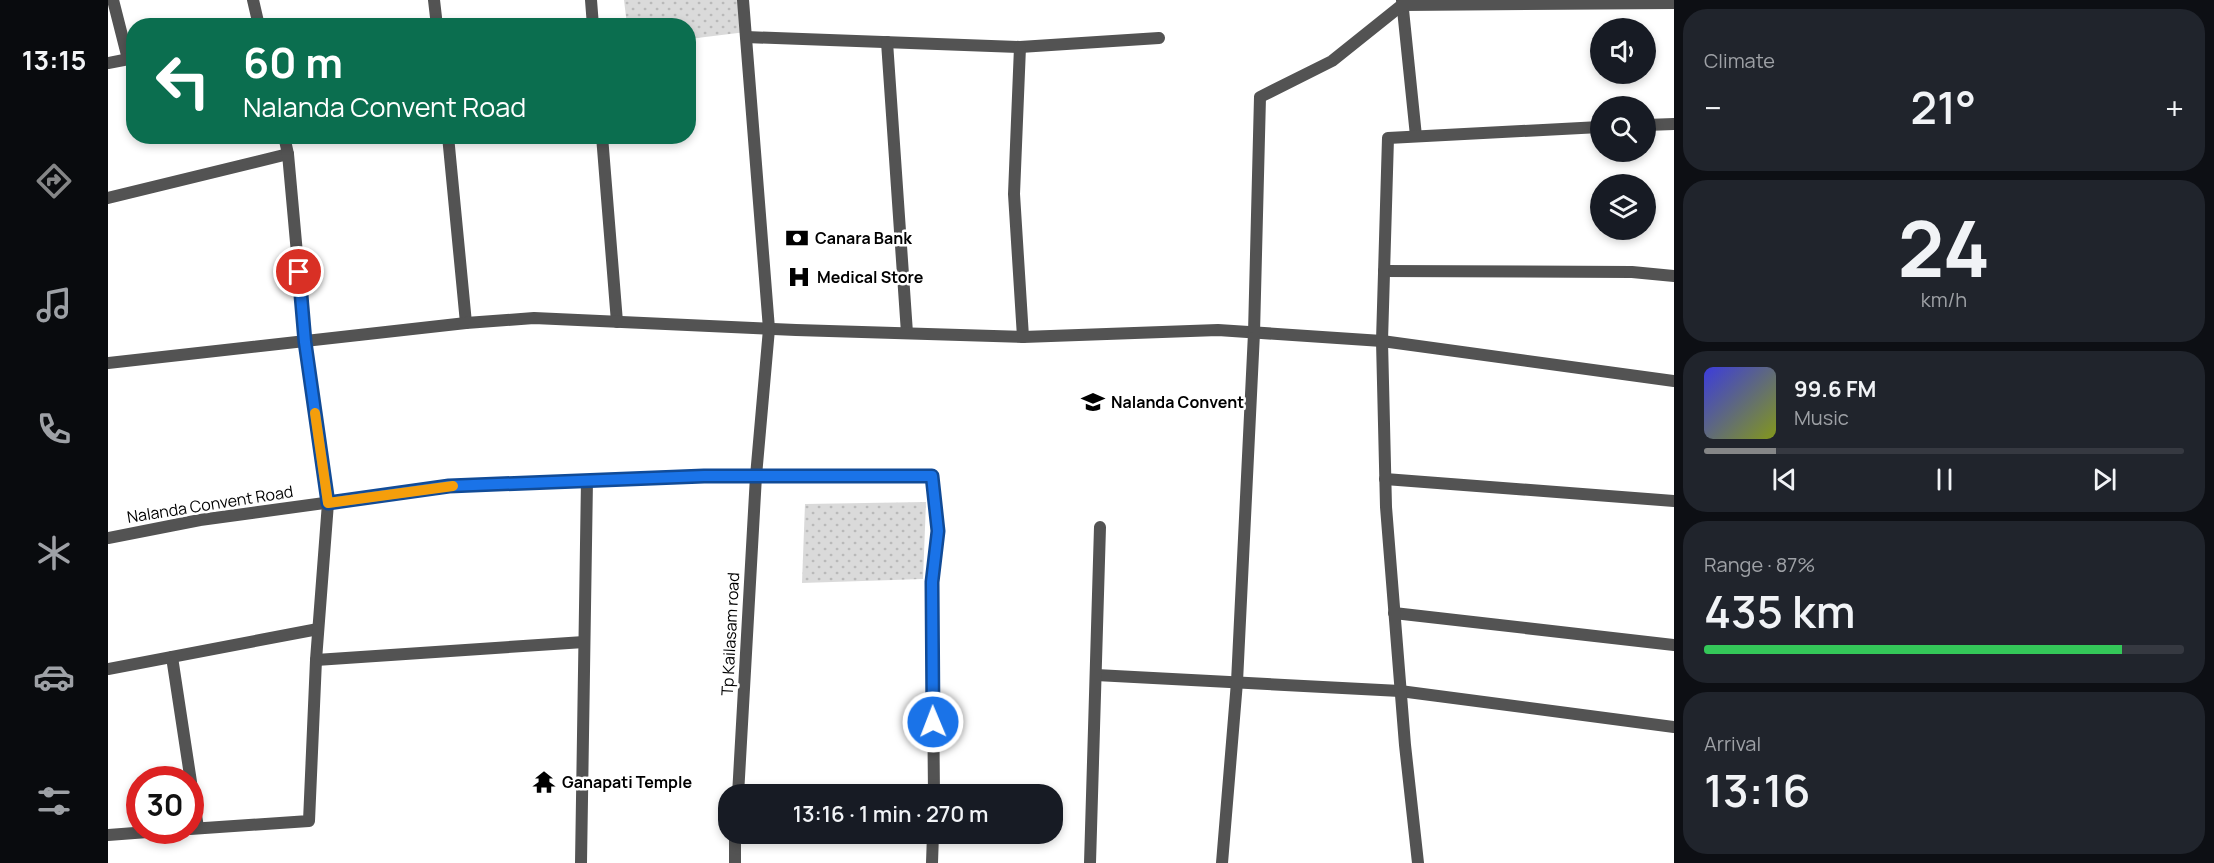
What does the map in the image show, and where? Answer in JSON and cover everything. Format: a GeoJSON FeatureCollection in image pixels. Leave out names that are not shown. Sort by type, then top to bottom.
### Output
{"type":"FeatureCollection","features":[{"type":"Feature","properties":{"kind":"street"},"geometry":{"type":"LineString","coordinates":[[113,0],[126,45]]}},
{"type":"Feature","properties":{"kind":"street"},"geometry":{"type":"LineString","coordinates":[[253,0],[257,18]]}},
{"type":"Feature","properties":{"kind":"street"},"geometry":{"type":"LineString","coordinates":[[434,0],[436,18]]}},
{"type":"Feature","properties":{"kind":"street"},"geometry":{"type":"LineString","coordinates":[[591,0],[592,18]]}},
{"type":"Feature","properties":{"kind":"street","name":"Tp Kailasam road"},"geometry":{"type":"LineString","coordinates":[[739,784],[756,476],[769,328],[743,0]]}},
{"type":"Feature","properties":{"kind":"street"},"geometry":{"type":"LineString","coordinates":[[1222,863],[1237,682],[1254,333],[1260,97],[1332,61],[1402,3],[1674,3]]}},
{"type":"Feature","properties":{"kind":"street"},"geometry":{"type":"LineString","coordinates":[[1402,3],[1416,136]]}},
{"type":"Feature","properties":{"kind":"street"},"geometry":{"type":"LineString","coordinates":[[746,37],[1020,47],[1160,38]]}},
{"type":"Feature","properties":{"kind":"street"},"geometry":{"type":"LineString","coordinates":[[887,42],[907,333]]}},
{"type":"Feature","properties":{"kind":"street"},"geometry":{"type":"LineString","coordinates":[[1020,47],[1014,194],[1023,337]]}},
{"type":"Feature","properties":{"kind":"street"},"geometry":{"type":"LineString","coordinates":[[108,63],[126,60]]}},
{"type":"Feature","properties":{"kind":"street"},"geometry":{"type":"LineString","coordinates":[[1656,125],[1674,124]]}},
{"type":"Feature","properties":{"kind":"street"},"geometry":{"type":"LineString","coordinates":[[1418,863],[1400,691],[1385,479],[1382,341],[1388,138],[1590,127]]}},
{"type":"Feature","properties":{"kind":"street"},"geometry":{"type":"LineString","coordinates":[[204,828],[309,821],[316,660],[328,503],[305,342],[286,144]]}},
{"type":"Feature","properties":{"kind":"street"},"geometry":{"type":"LineString","coordinates":[[449,144],[466,323]]}},
{"type":"Feature","properties":{"kind":"street"},"geometry":{"type":"LineString","coordinates":[[603,144],[617,322]]}},
{"type":"Feature","properties":{"kind":"street"},"geometry":{"type":"LineString","coordinates":[[108,198],[288,154]]}},
{"type":"Feature","properties":{"kind":"street"},"geometry":{"type":"LineString","coordinates":[[1384,271],[1632,272],[1674,276]]}},
{"type":"Feature","properties":{"kind":"street"},"geometry":{"type":"LineString","coordinates":[[108,363],[466,323],[534,318],[1023,337],[1218,330],[1382,341],[1674,381]]}},
{"type":"Feature","properties":{"kind":"street","name":"Nalanda Convent Road"},"geometry":{"type":"LineString","coordinates":[[108,538],[200,520],[449,486],[756,476],[932,476],[938,531],[932,582],[933,784]]}},
{"type":"Feature","properties":{"kind":"street"},"geometry":{"type":"LineString","coordinates":[[1385,479],[1674,501]]}},
{"type":"Feature","properties":{"kind":"street"},"geometry":{"type":"LineString","coordinates":[[581,863],[587,480]]}},
{"type":"Feature","properties":{"kind":"street"},"geometry":{"type":"LineString","coordinates":[[1090,863],[1100,527]]}},
{"type":"Feature","properties":{"kind":"street"},"geometry":{"type":"LineString","coordinates":[[1394,613],[1674,645]]}},
{"type":"Feature","properties":{"kind":"street"},"geometry":{"type":"LineString","coordinates":[[108,669],[318,629]]}},
{"type":"Feature","properties":{"kind":"street"},"geometry":{"type":"LineString","coordinates":[[316,660],[584,642]]}},
{"type":"Feature","properties":{"kind":"street"},"geometry":{"type":"LineString","coordinates":[[172,657],[186,766]]}},
{"type":"Feature","properties":{"kind":"street"},"geometry":{"type":"LineString","coordinates":[[1096,675],[1400,691],[1674,727]]}},
{"type":"Feature","properties":{"kind":"street"},"geometry":{"type":"LineString","coordinates":[[108,835],[126,834]]}},
{"type":"Feature","properties":{"kind":"street"},"geometry":{"type":"LineString","coordinates":[[735,844],[735,863]]}},
{"type":"Feature","properties":{"kind":"street"},"geometry":{"type":"LineString","coordinates":[[932,863],[933,844]]}},
{"type":"Feature","properties":{"kind":"shaded area"},"geometry":{"type":"Polygon","coordinates":[[[624,0],[742,0],[746,32],[696,38],[696,18],[626,18],[624,0]]]}},
{"type":"Feature","properties":{"kind":"shaded area"},"geometry":{"type":"Polygon","coordinates":[[[926,502],[923,579],[802,583],[805,504],[926,502]]]}},
{"type":"Feature","properties":{"kind":"slow traffic"},"geometry":{"type":"LineString","coordinates":[[315,413],[328,503],[453,486]]}},
{"type":"Feature","properties":{"kind":"place","name":"Canara Bank"},"geometry":{"type":"Point","coordinates":[797,238]}},
{"type":"Feature","properties":{"kind":"place","name":"Medical Store"},"geometry":{"type":"Point","coordinates":[799,277]}},
{"type":"Feature","properties":{"kind":"place","name":"Nalanda Convent"},"geometry":{"type":"Point","coordinates":[1093,402]}},
{"type":"Feature","properties":{"kind":"place","name":"Ganapati Temple"},"geometry":{"type":"Point","coordinates":[544,782]}},
{"type":"Feature","properties":{"kind":"route"},"geometry":{"type":"LineString","coordinates":[[299,272],[305,342],[328,503],[449,486],[704,476],[932,476],[938,531],[932,582],[933,722]]}}]}
